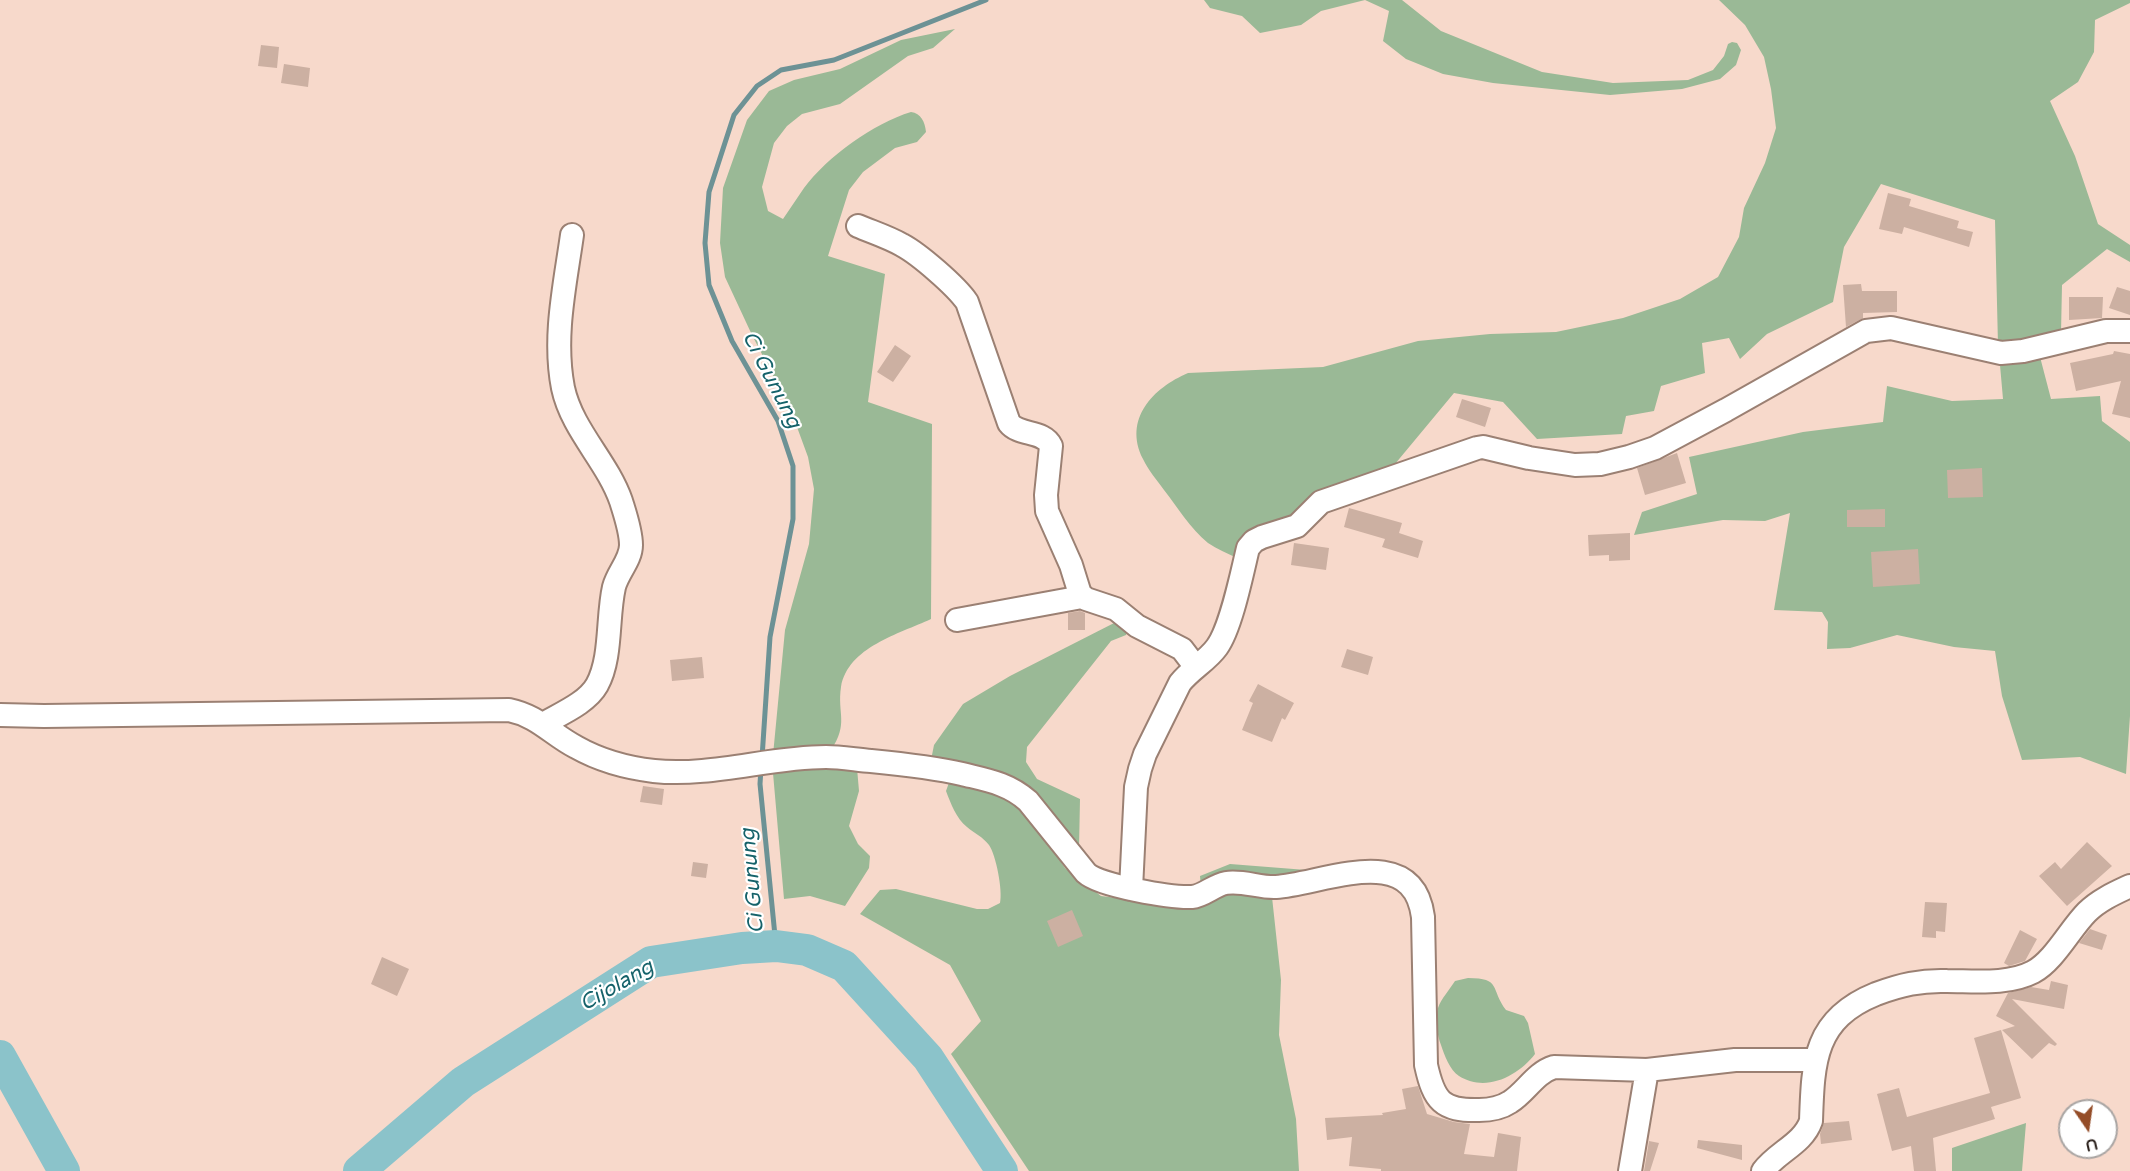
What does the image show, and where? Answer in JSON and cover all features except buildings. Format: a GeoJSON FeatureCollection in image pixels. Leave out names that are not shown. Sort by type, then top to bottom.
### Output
{"type":"FeatureCollection","features":[{"type":"Feature","properties":{"kind":"street"},"geometry":{"type":"LineString","coordinates":[[858,226],[910,250],[956,289],[967,302],[1009,423],[1017,430],[1045,438],[1052,446],[1046,495],[1047,511],[1071,565],[1078,591],[1083,597],[1116,609],[1137,626],[1176,646],[1187,654],[1195,666]]}},
{"type":"Feature","properties":{"kind":"street"},"geometry":{"type":"LineString","coordinates":[[543,724],[590,696],[598,684],[603,669],[614,588],[631,547],[617,492],[580,429],[564,391],[558,348],[572,235]]}},
{"type":"Feature","properties":{"kind":"street"},"geometry":{"type":"LineString","coordinates":[[1131,889],[1137,787],[1145,754],[1180,683],[1195,666],[1217,648],[1225,635],[1248,548],[1262,537],[1298,526],[1314,507],[1332,498],[1477,448],[1575,465],[1600,464],[1629,457],[1655,448],[1716,416],[1858,334],[1878,329],[1891,328],[2001,353],[2024,351],[2106,331],[2130,331]]}},
{"type":"Feature","properties":{"kind":"street"},"geometry":{"type":"LineString","coordinates":[[957,620],[1083,597]]}},
{"type":"Feature","properties":{"kind":"street"},"geometry":{"type":"LineString","coordinates":[[0,715],[509,710],[522,713],[543,724],[576,748],[628,767],[680,772],[826,757],[922,766],[1003,784],[1020,794],[1091,877],[1110,885],[1192,897],[1226,883],[1276,887],[1368,871],[1396,877],[1409,885],[1417,893],[1423,917],[1426,1065],[1433,1090],[1448,1107],[1458,1110],[1484,1110],[1501,1107],[1515,1099],[1541,1073],[1554,1067],[1647,1070],[1735,1060],[1815,1060]]}},
{"type":"Feature","properties":{"kind":"street"},"geometry":{"type":"LineString","coordinates":[[1763,1171],[1771,1161],[1802,1137],[1808,1129],[1815,1060],[1832,1022],[1839,1014],[1884,991],[1922,980],[1989,981],[2013,978],[2033,972],[2046,962],[2088,912],[2100,902],[2130,886]]}},
{"type":"Feature","properties":{"kind":"street"},"geometry":{"type":"LineString","coordinates":[[1630,1171],[1647,1070]]}},
{"type":"Feature","properties":{"kind":"green space"},"geometry":{"type":"Polygon","coordinates":[[[1204,0],[1365,0],[1321,11],[1301,25],[1260,33],[1242,16],[1210,8],[1204,0]]]}},
{"type":"Feature","properties":{"kind":"green space"},"geometry":{"type":"Polygon","coordinates":[[[1365,0],[1402,0],[1441,31],[1542,72],[1613,83],[1688,80],[1713,70],[1724,56],[1728,44],[1737,43],[1741,50],[1736,65],[1720,79],[1682,89],[1610,95],[1493,83],[1443,74],[1406,59],[1383,41],[1389,11],[1365,0]]]}},
{"type":"Feature","properties":{"kind":"green space"},"geometry":{"type":"Polygon","coordinates":[[[1719,0],[2130,0],[2130,3],[2095,20],[2094,52],[2078,82],[2050,101],[2075,156],[2098,224],[2130,245],[2130,262],[2107,249],[2062,285],[2061,333],[1998,345],[1995,220],[1881,184],[1844,247],[1833,302],[1767,334],[1740,359],[1729,338],[1702,343],[1705,373],[1661,386],[1654,411],[1626,416],[1622,434],[1537,439],[1503,402],[1454,393],[1395,464],[1313,494],[1293,518],[1237,558],[1208,543],[1184,518],[1150,471],[1138,444],[1139,418],[1145,407],[1153,396],[1175,379],[1188,373],[1323,367],[1418,341],[1490,334],[1556,332],[1623,318],[1680,299],[1718,277],[1739,237],[1744,208],[1765,163],[1776,128],[1764,57],[1745,25],[1719,0]]]}},
{"type":"Feature","properties":{"kind":"green space"},"geometry":{"type":"Polygon","coordinates":[[[955,29],[933,48],[908,56],[840,104],[802,114],[787,126],[774,143],[762,187],[768,211],[783,219],[814,176],[852,142],[882,124],[911,112],[920,116],[923,122],[926,132],[917,142],[895,148],[863,172],[849,190],[828,256],[885,274],[868,402],[932,424],[931,619],[877,644],[854,662],[846,673],[841,687],[840,733],[831,750],[773,755],[785,630],[809,544],[814,489],[808,457],[790,408],[725,277],[720,243],[723,188],[747,120],[769,91],[794,80],[840,69],[901,40],[955,29]]]}},
{"type":"Feature","properties":{"kind":"green space"},"geometry":{"type":"Polygon","coordinates":[[[2039,353],[2051,399],[2100,396],[2102,421],[2130,442],[2130,716],[2126,774],[2080,757],[2022,760],[2002,696],[1995,651],[1954,647],[1897,635],[1850,648],[1827,649],[1828,622],[1822,612],[1774,610],[1790,513],[1765,521],[1723,520],[1634,535],[1642,512],[1697,494],[1689,457],[1803,432],[1883,422],[1887,386],[1952,401],[2003,399],[2000,365],[2013,363],[2039,353]]]}},
{"type":"Feature","properties":{"kind":"green space"},"geometry":{"type":"Polygon","coordinates":[[[1118,621],[1128,630],[1126,635],[1111,641],[1027,747],[1026,762],[1037,779],[1080,799],[1079,849],[1038,800],[931,760],[934,745],[963,704],[1010,676],[1118,621]]]}},
{"type":"Feature","properties":{"kind":"green space"},"geometry":{"type":"Polygon","coordinates":[[[822,768],[857,768],[859,791],[849,826],[858,844],[870,856],[869,868],[845,906],[810,896],[784,899],[773,773],[822,768]]]}},
{"type":"Feature","properties":{"kind":"green space"},"geometry":{"type":"Polygon","coordinates":[[[951,777],[998,791],[1029,814],[1065,868],[1101,896],[1181,906],[1223,891],[1272,897],[1281,980],[1279,1035],[1296,1119],[1299,1171],[1029,1171],[951,1054],[981,1021],[950,965],[860,914],[880,890],[896,889],[977,909],[988,909],[1000,903],[1000,882],[992,850],[984,840],[963,823],[954,810],[946,791],[951,777]]]}},
{"type":"Feature","properties":{"kind":"green space"},"geometry":{"type":"Polygon","coordinates":[[[1230,864],[1319,871],[1201,888],[1200,876],[1230,864]]]}},
{"type":"Feature","properties":{"kind":"green space"},"geometry":{"type":"Polygon","coordinates":[[[1468,978],[1486,980],[1491,983],[1506,1010],[1524,1016],[1528,1023],[1535,1054],[1520,1069],[1501,1080],[1480,1083],[1459,1076],[1450,1066],[1440,1041],[1437,1022],[1439,1005],[1455,981],[1468,978]]]}},
{"type":"Feature","properties":{"kind":"green space"},"geometry":{"type":"Polygon","coordinates":[[[2026,1123],[2022,1171],[1952,1171],[1952,1148],[2026,1123]]]}},
{"type":"Feature","properties":{"kind":"waterway","name":"Ci Gunung"},"geometry":{"type":"LineString","coordinates":[[762,758],[770,637],[793,519],[793,466],[778,421],[732,341],[709,285],[705,243],[709,192],[734,115],[757,86],[781,70],[834,60],[986,0]]}},
{"type":"Feature","properties":{"kind":"waterway","name":"Ci Gunung"},"geometry":{"type":"LineString","coordinates":[[761,768],[760,784],[776,946]]}},
{"type":"Feature","properties":{"kind":"waterway","name":"Cijolang"},"geometry":{"type":"LineString","coordinates":[[359,1171],[463,1082],[651,962],[742,948],[776,946],[807,950],[844,966],[928,1058],[1002,1171]]}},
{"type":"Feature","properties":{"kind":"waterway","name":"Cijolang"},"geometry":{"type":"LineString","coordinates":[[0,1056],[64,1171]]}}]}
